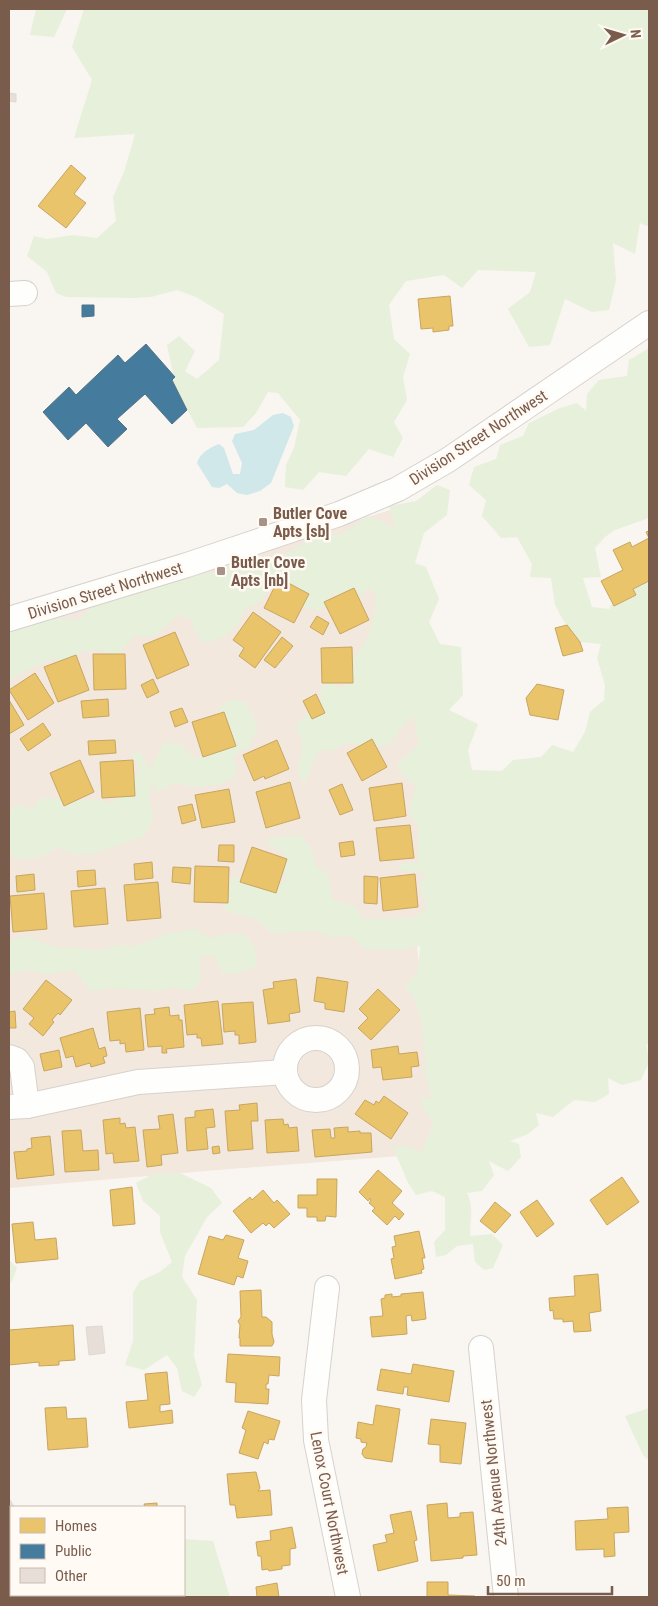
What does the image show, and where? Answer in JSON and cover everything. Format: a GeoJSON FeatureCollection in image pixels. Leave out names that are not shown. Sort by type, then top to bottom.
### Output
{"type":"FeatureCollection","features":[{"type":"Feature","properties":{"kind":"street","name":"Division Street Northwest"},"geometry":{"type":"LineString","coordinates":[[9,619],[188,566],[339,514],[398,488],[448,460],[649,323]]}},
{"type":"Feature","properties":{"kind":"street"},"geometry":{"type":"LineString","coordinates":[[9,1057],[17,1060],[22,1067],[18,1106],[138,1082],[285,1072]]}},
{"type":"Feature","properties":{"kind":"street","name":"Lenox Court Northwest"},"geometry":{"type":"LineString","coordinates":[[327,1288],[314,1400],[316,1440],[348,1597]]}},
{"type":"Feature","properties":{"kind":"street","name":"24th Avenue Northwest"},"geometry":{"type":"LineString","coordinates":[[481,1348],[506,1597]]}},
{"type":"Feature","properties":{"kind":"shaded area"},"geometry":{"type":"Polygon","coordinates":[[[396,508],[442,934],[416,936],[439,1153],[9,1188],[9,633],[396,508]]]}},
{"type":"Feature","properties":{"kind":"green space"},"geometry":{"type":"Polygon","coordinates":[[[36,9],[67,9],[54,37],[30,35],[36,9]]]}},
{"type":"Feature","properties":{"kind":"green space"},"geometry":{"type":"Polygon","coordinates":[[[84,9],[649,9],[649,227],[640,223],[635,254],[613,243],[616,280],[609,310],[592,312],[565,299],[550,345],[529,347],[508,309],[530,292],[536,272],[478,270],[462,288],[444,275],[406,281],[389,305],[394,339],[410,354],[403,377],[407,400],[394,422],[403,438],[393,457],[369,449],[346,476],[319,472],[303,490],[285,487],[286,465],[294,448],[300,420],[278,393],[268,392],[256,413],[243,427],[197,428],[172,380],[174,377],[167,345],[179,336],[195,351],[185,371],[197,379],[219,360],[224,314],[196,297],[177,290],[151,297],[66,297],[56,293],[47,272],[27,256],[34,236],[47,239],[73,235],[97,238],[116,221],[113,197],[124,172],[135,134],[74,138],[92,80],[72,47],[84,9]]]}},
{"type":"Feature","properties":{"kind":"green space"},"geometry":{"type":"Polygon","coordinates":[[[649,348],[649,518],[615,530],[605,537],[595,548],[601,577],[583,578],[592,607],[609,609],[618,592],[642,581],[649,583],[649,1046],[646,1043],[649,1062],[641,1080],[622,1085],[608,1078],[609,1094],[595,1102],[574,1100],[553,1117],[536,1113],[539,1125],[528,1134],[510,1141],[519,1144],[521,1157],[508,1171],[489,1161],[494,1175],[482,1191],[467,1193],[471,1208],[470,1236],[492,1234],[503,1245],[493,1268],[484,1270],[475,1262],[473,1244],[457,1246],[446,1255],[436,1257],[434,1242],[445,1230],[445,1197],[432,1191],[416,1195],[408,1183],[393,1147],[407,1146],[421,1152],[434,1123],[423,1109],[422,1096],[433,1099],[424,1073],[426,1063],[421,1019],[414,998],[405,988],[418,971],[420,946],[400,950],[365,949],[352,936],[330,937],[318,931],[271,933],[257,920],[224,910],[224,889],[234,877],[246,877],[258,882],[281,885],[287,878],[280,866],[285,853],[269,845],[266,838],[300,835],[313,850],[316,867],[328,873],[332,900],[355,906],[362,919],[413,918],[427,908],[419,887],[425,872],[400,870],[400,864],[418,862],[418,826],[409,812],[416,786],[402,775],[397,764],[419,745],[414,718],[409,718],[390,744],[368,748],[347,742],[332,751],[318,750],[306,782],[300,780],[298,768],[303,740],[295,728],[309,711],[321,709],[320,690],[330,678],[340,690],[347,679],[345,665],[359,652],[369,635],[376,605],[376,596],[369,588],[357,599],[346,602],[333,593],[321,610],[306,608],[295,596],[288,577],[267,583],[264,599],[244,610],[237,626],[223,638],[204,643],[196,632],[190,618],[177,615],[155,636],[134,636],[115,658],[103,650],[81,651],[72,664],[53,659],[31,668],[9,681],[9,630],[56,619],[79,620],[100,600],[133,596],[198,572],[211,573],[234,559],[250,556],[281,557],[316,536],[343,534],[368,516],[395,528],[389,506],[416,501],[437,485],[450,490],[447,515],[424,533],[415,563],[426,567],[439,599],[429,622],[440,644],[461,647],[463,695],[449,710],[478,724],[468,750],[472,770],[502,771],[513,760],[541,757],[552,745],[573,752],[585,732],[590,712],[604,700],[605,685],[597,658],[601,644],[580,642],[563,620],[555,605],[551,578],[530,577],[532,564],[517,537],[501,538],[482,516],[486,500],[469,485],[474,467],[496,459],[500,445],[523,436],[529,423],[560,408],[577,403],[586,411],[587,394],[599,380],[627,376],[629,360],[649,348]]]}},
{"type":"Feature","properties":{"kind":"green space"},"geometry":{"type":"Polygon","coordinates":[[[230,700],[245,701],[258,726],[249,747],[232,757],[237,767],[234,778],[217,785],[194,787],[176,783],[157,792],[152,780],[149,797],[153,821],[144,836],[93,854],[75,855],[58,847],[35,858],[22,859],[9,856],[9,812],[16,805],[33,808],[41,798],[92,799],[113,803],[126,785],[140,772],[131,753],[140,752],[151,769],[164,742],[182,745],[198,760],[209,742],[221,706],[230,700]]]}},
{"type":"Feature","properties":{"kind":"green space"},"geometry":{"type":"Polygon","coordinates":[[[194,929],[211,938],[226,934],[245,934],[255,947],[257,967],[235,974],[222,972],[213,955],[201,955],[200,982],[192,991],[171,988],[158,991],[116,988],[90,991],[74,970],[45,974],[27,970],[9,974],[9,941],[26,936],[53,947],[96,951],[119,945],[136,946],[166,934],[194,929]]]}},
{"type":"Feature","properties":{"kind":"green space"},"geometry":{"type":"Polygon","coordinates":[[[180,1173],[211,1188],[222,1203],[207,1217],[185,1256],[182,1277],[197,1300],[194,1356],[202,1385],[194,1397],[182,1391],[177,1368],[167,1355],[144,1370],[125,1365],[133,1341],[133,1293],[140,1281],[160,1272],[172,1262],[160,1232],[160,1216],[143,1201],[136,1183],[153,1174],[180,1173]]]}},
{"type":"Feature","properties":{"kind":"green space"},"geometry":{"type":"Polygon","coordinates":[[[9,1260],[17,1268],[9,1285],[9,1260]]]}},
{"type":"Feature","properties":{"kind":"green space"},"geometry":{"type":"Polygon","coordinates":[[[649,1408],[649,1461],[643,1455],[625,1416],[649,1408]]]}},
{"type":"Feature","properties":{"kind":"green space"},"geometry":{"type":"Polygon","coordinates":[[[185,1539],[213,1541],[230,1597],[130,1597],[185,1596],[185,1539]]]}},
{"type":"Feature","properties":{"kind":"green space"},"geometry":{"type":"Polygon","coordinates":[[[9,1577],[10,1596],[104,1597],[9,1597],[9,1577]]]}},
{"type":"Feature","properties":{"kind":"water"},"geometry":{"type":"Polygon","coordinates":[[[283,413],[291,417],[294,426],[271,483],[260,491],[247,495],[237,493],[227,484],[219,488],[212,487],[197,463],[198,459],[208,449],[219,444],[224,448],[233,474],[240,474],[242,463],[232,441],[235,434],[254,430],[273,415],[283,413]]]}},
{"type":"Feature","properties":{"kind":"building: Homes"},"geometry":{"type":"Polygon","coordinates":[[[71,165],[86,178],[74,194],[86,203],[66,228],[38,206],[71,165]]]}},
{"type":"Feature","properties":{"kind":"building: Homes"},"geometry":{"type":"Polygon","coordinates":[[[450,296],[453,326],[449,326],[449,330],[433,332],[433,328],[421,329],[418,299],[450,296]]]}},
{"type":"Feature","properties":{"kind":"building: Homes"},"geometry":{"type":"Polygon","coordinates":[[[649,538],[649,581],[633,589],[636,595],[614,606],[601,581],[623,570],[613,550],[630,542],[632,547],[649,538]]]}},
{"type":"Feature","properties":{"kind":"building: Homes"},"geometry":{"type":"Polygon","coordinates":[[[279,578],[309,594],[294,623],[264,608],[279,578]]]}},
{"type":"Feature","properties":{"kind":"building: Homes"},"geometry":{"type":"Polygon","coordinates":[[[354,588],[369,620],[340,634],[324,602],[354,588]]]}},
{"type":"Feature","properties":{"kind":"building: Homes"},"geometry":{"type":"Polygon","coordinates":[[[253,612],[281,632],[255,668],[239,656],[244,648],[233,640],[253,612]]]}},
{"type":"Feature","properties":{"kind":"building: Homes"},"geometry":{"type":"Polygon","coordinates":[[[317,616],[329,623],[323,635],[310,627],[317,616]]]}},
{"type":"Feature","properties":{"kind":"building: Homes"},"geometry":{"type":"Polygon","coordinates":[[[567,625],[580,642],[583,651],[563,656],[555,628],[567,625]]]}},
{"type":"Feature","properties":{"kind":"building: Homes"},"geometry":{"type":"Polygon","coordinates":[[[175,632],[189,665],[157,679],[143,645],[175,632]]]}},
{"type":"Feature","properties":{"kind":"building: Homes"},"geometry":{"type":"Polygon","coordinates":[[[282,637],[293,646],[275,668],[264,660],[282,637]]]}},
{"type":"Feature","properties":{"kind":"building: Homes"},"geometry":{"type":"Polygon","coordinates":[[[352,647],[353,683],[322,683],[321,648],[352,647]]]}},
{"type":"Feature","properties":{"kind":"building: Homes"},"geometry":{"type":"Polygon","coordinates":[[[93,654],[125,654],[126,689],[94,690],[93,654]]]}},
{"type":"Feature","properties":{"kind":"building: Homes"},"geometry":{"type":"Polygon","coordinates":[[[76,655],[89,690],[58,702],[44,667],[76,655]]]}},
{"type":"Feature","properties":{"kind":"building: Homes"},"geometry":{"type":"Polygon","coordinates":[[[35,673],[54,703],[28,720],[9,690],[35,673]]]}},
{"type":"Feature","properties":{"kind":"building: Homes"},"geometry":{"type":"Polygon","coordinates":[[[153,679],[159,692],[147,698],[141,685],[153,679]]]}},
{"type":"Feature","properties":{"kind":"building: Homes"},"geometry":{"type":"Polygon","coordinates":[[[537,684],[564,690],[558,720],[530,715],[526,698],[537,684]]]}},
{"type":"Feature","properties":{"kind":"building: Homes"},"geometry":{"type":"Polygon","coordinates":[[[316,694],[325,713],[312,719],[303,701],[316,694]]]}},
{"type":"Feature","properties":{"kind":"building: Homes"},"geometry":{"type":"Polygon","coordinates":[[[108,699],[109,716],[83,718],[81,701],[108,699]]]}},
{"type":"Feature","properties":{"kind":"building: Homes"},"geometry":{"type":"Polygon","coordinates":[[[9,700],[24,725],[9,734],[9,700]]]}},
{"type":"Feature","properties":{"kind":"building: Homes"},"geometry":{"type":"Polygon","coordinates":[[[182,708],[188,722],[175,727],[170,712],[182,708]]]}},
{"type":"Feature","properties":{"kind":"building: Homes"},"geometry":{"type":"Polygon","coordinates":[[[224,712],[236,746],[203,757],[192,722],[224,712]]]}},
{"type":"Feature","properties":{"kind":"building: Homes"},"geometry":{"type":"Polygon","coordinates":[[[43,723],[51,735],[28,751],[20,739],[43,723]]]}},
{"type":"Feature","properties":{"kind":"building: Homes"},"geometry":{"type":"Polygon","coordinates":[[[372,739],[387,767],[362,781],[347,753],[372,739]]]}},
{"type":"Feature","properties":{"kind":"building: Homes"},"geometry":{"type":"Polygon","coordinates":[[[115,740],[116,753],[89,755],[88,741],[115,740]]]}},
{"type":"Feature","properties":{"kind":"building: Homes"},"geometry":{"type":"Polygon","coordinates":[[[277,740],[289,769],[265,779],[264,776],[254,781],[243,755],[277,740]]]}},
{"type":"Feature","properties":{"kind":"building: Homes"},"geometry":{"type":"Polygon","coordinates":[[[80,760],[94,792],[64,806],[50,773],[80,760]]]}},
{"type":"Feature","properties":{"kind":"building: Homes"},"geometry":{"type":"Polygon","coordinates":[[[133,760],[135,796],[102,798],[100,762],[133,760]]]}},
{"type":"Feature","properties":{"kind":"building: Homes"},"geometry":{"type":"Polygon","coordinates":[[[290,782],[300,818],[266,828],[256,792],[290,782]]]}},
{"type":"Feature","properties":{"kind":"building: Homes"},"geometry":{"type":"Polygon","coordinates":[[[402,783],[406,816],[374,821],[369,788],[402,783]]]}},
{"type":"Feature","properties":{"kind":"building: Homes"},"geometry":{"type":"Polygon","coordinates":[[[342,784],[353,810],[340,815],[329,790],[342,784]]]}},
{"type":"Feature","properties":{"kind":"building: Homes"},"geometry":{"type":"Polygon","coordinates":[[[229,789],[235,822],[202,828],[195,795],[229,789]]]}},
{"type":"Feature","properties":{"kind":"building: Homes"},"geometry":{"type":"Polygon","coordinates":[[[192,804],[196,820],[182,824],[178,807],[192,804]]]}},
{"type":"Feature","properties":{"kind":"building: Homes"},"geometry":{"type":"Polygon","coordinates":[[[410,825],[414,858],[380,861],[376,828],[410,825]]]}},
{"type":"Feature","properties":{"kind":"building: Homes"},"geometry":{"type":"Polygon","coordinates":[[[353,841],[355,855],[341,857],[339,843],[353,841]]]}},
{"type":"Feature","properties":{"kind":"building: Homes"},"geometry":{"type":"Polygon","coordinates":[[[219,845],[234,845],[234,862],[218,861],[219,845]]]}},
{"type":"Feature","properties":{"kind":"building: Homes"},"geometry":{"type":"Polygon","coordinates":[[[252,847],[287,859],[276,893],[240,882],[252,847]]]}},
{"type":"Feature","properties":{"kind":"building: Homes"},"geometry":{"type":"Polygon","coordinates":[[[152,862],[153,878],[135,880],[134,864],[152,862]]]}},
{"type":"Feature","properties":{"kind":"building: Homes"},"geometry":{"type":"Polygon","coordinates":[[[195,866],[229,867],[228,903],[194,902],[195,866]]]}},
{"type":"Feature","properties":{"kind":"building: Homes"},"geometry":{"type":"Polygon","coordinates":[[[173,867],[191,868],[190,884],[172,882],[173,867]]]}},
{"type":"Feature","properties":{"kind":"building: Homes"},"geometry":{"type":"Polygon","coordinates":[[[95,870],[96,885],[78,887],[77,871],[95,870]]]}},
{"type":"Feature","properties":{"kind":"building: Homes"},"geometry":{"type":"Polygon","coordinates":[[[34,874],[35,890],[17,892],[16,876],[34,874]]]}},
{"type":"Feature","properties":{"kind":"building: Homes"},"geometry":{"type":"Polygon","coordinates":[[[415,874],[418,907],[383,911],[380,878],[415,874]]]}},
{"type":"Feature","properties":{"kind":"building: Homes"},"geometry":{"type":"Polygon","coordinates":[[[364,876],[378,877],[377,904],[364,903],[364,876]]]}},
{"type":"Feature","properties":{"kind":"building: Homes"},"geometry":{"type":"Polygon","coordinates":[[[158,882],[161,918],[127,921],[124,885],[158,882]]]}},
{"type":"Feature","properties":{"kind":"building: Homes"},"geometry":{"type":"Polygon","coordinates":[[[105,888],[108,924],[74,927],[71,891],[105,888]]]}},
{"type":"Feature","properties":{"kind":"building: Homes"},"geometry":{"type":"Polygon","coordinates":[[[44,893],[47,929],[13,932],[10,896],[44,893]]]}},
{"type":"Feature","properties":{"kind":"building: Homes"},"geometry":{"type":"Polygon","coordinates":[[[317,977],[348,982],[344,1012],[325,1009],[325,1003],[314,1001],[317,977]]]}},
{"type":"Feature","properties":{"kind":"building: Homes"},"geometry":{"type":"Polygon","coordinates":[[[296,979],[300,1012],[289,1014],[290,1021],[268,1024],[263,990],[274,988],[273,982],[296,979]]]}},
{"type":"Feature","properties":{"kind":"building: Homes"},"geometry":{"type":"Polygon","coordinates":[[[46,980],[72,1000],[60,1015],[58,1013],[52,1020],[54,1022],[43,1036],[29,1024],[34,1018],[23,1009],[46,980]]]}},
{"type":"Feature","properties":{"kind":"building: Homes"},"geometry":{"type":"Polygon","coordinates":[[[378,989],[400,1010],[371,1040],[358,1028],[368,1018],[359,1009],[378,989]]]}},
{"type":"Feature","properties":{"kind":"building: Homes"},"geometry":{"type":"Polygon","coordinates":[[[218,1001],[223,1044],[202,1046],[201,1038],[197,1038],[197,1034],[187,1035],[184,1005],[218,1001]]]}},
{"type":"Feature","properties":{"kind":"building: Homes"},"geometry":{"type":"Polygon","coordinates":[[[253,1002],[256,1042],[239,1044],[239,1035],[235,1035],[235,1031],[224,1032],[222,1004],[253,1002]]]}},
{"type":"Feature","properties":{"kind":"building: Homes"},"geometry":{"type":"Polygon","coordinates":[[[169,1007],[170,1016],[179,1015],[179,1020],[182,1020],[184,1047],[166,1049],[167,1053],[162,1053],[162,1046],[148,1047],[145,1015],[155,1014],[154,1009],[169,1007]]]}},
{"type":"Feature","properties":{"kind":"building: Homes"},"geometry":{"type":"Polygon","coordinates":[[[140,1008],[144,1050],[126,1052],[125,1043],[120,1044],[120,1040],[110,1041],[107,1012],[140,1008]]]}},
{"type":"Feature","properties":{"kind":"building: Homes"},"geometry":{"type":"Polygon","coordinates":[[[15,1011],[16,1028],[9,1028],[9,1012],[15,1011]]]}},
{"type":"Feature","properties":{"kind":"building: Homes"},"geometry":{"type":"Polygon","coordinates":[[[93,1028],[99,1049],[105,1047],[107,1056],[103,1057],[105,1063],[91,1067],[90,1063],[76,1067],[73,1056],[66,1058],[60,1038],[93,1028]]]}},
{"type":"Feature","properties":{"kind":"building: Homes"},"geometry":{"type":"Polygon","coordinates":[[[398,1046],[399,1054],[417,1052],[419,1066],[411,1067],[412,1077],[383,1080],[381,1067],[373,1068],[371,1050],[398,1046]]]}},
{"type":"Feature","properties":{"kind":"building: Homes"},"geometry":{"type":"Polygon","coordinates":[[[59,1050],[62,1067],[44,1071],[40,1054],[59,1050]]]}},
{"type":"Feature","properties":{"kind":"building: Homes"},"geometry":{"type":"Polygon","coordinates":[[[384,1096],[408,1113],[391,1139],[355,1114],[365,1100],[374,1105],[376,1101],[379,1103],[384,1096]]]}},
{"type":"Feature","properties":{"kind":"building: Homes"},"geometry":{"type":"Polygon","coordinates":[[[257,1103],[258,1121],[251,1121],[253,1149],[228,1151],[225,1111],[240,1110],[239,1105],[257,1103]]]}},
{"type":"Feature","properties":{"kind":"building: Homes"},"geometry":{"type":"Polygon","coordinates":[[[213,1109],[215,1127],[206,1128],[208,1149],[187,1151],[185,1118],[195,1117],[195,1111],[213,1109]]]}},
{"type":"Feature","properties":{"kind":"building: Homes"},"geometry":{"type":"Polygon","coordinates":[[[173,1114],[178,1153],[161,1155],[162,1165],[147,1167],[143,1130],[160,1129],[158,1116],[173,1114]]]}},
{"type":"Feature","properties":{"kind":"building: Homes"},"geometry":{"type":"Polygon","coordinates":[[[120,1118],[120,1124],[125,1123],[126,1128],[135,1127],[139,1161],[114,1163],[113,1153],[106,1154],[103,1120],[120,1118]]]}},
{"type":"Feature","properties":{"kind":"building: Homes"},"geometry":{"type":"Polygon","coordinates":[[[283,1119],[284,1125],[288,1124],[289,1128],[297,1127],[299,1151],[267,1153],[265,1120],[283,1119]]]}},
{"type":"Feature","properties":{"kind":"building: Homes"},"geometry":{"type":"Polygon","coordinates":[[[348,1127],[348,1132],[360,1131],[360,1133],[371,1133],[372,1152],[315,1157],[312,1130],[330,1129],[331,1138],[335,1138],[334,1128],[348,1127]]]}},
{"type":"Feature","properties":{"kind":"building: Homes"},"geometry":{"type":"Polygon","coordinates":[[[81,1130],[83,1151],[98,1150],[99,1170],[65,1172],[62,1131],[81,1130]]]}},
{"type":"Feature","properties":{"kind":"building: Homes"},"geometry":{"type":"Polygon","coordinates":[[[50,1136],[54,1175],[17,1179],[14,1152],[27,1151],[27,1149],[32,1148],[31,1138],[50,1136]]]}},
{"type":"Feature","properties":{"kind":"building: Homes"},"geometry":{"type":"Polygon","coordinates":[[[219,1146],[220,1153],[213,1154],[212,1147],[219,1146]]]}},
{"type":"Feature","properties":{"kind":"building: Homes"},"geometry":{"type":"Polygon","coordinates":[[[378,1170],[402,1191],[392,1203],[404,1214],[399,1220],[395,1216],[387,1225],[372,1211],[375,1208],[369,1203],[370,1198],[368,1201],[359,1192],[378,1170]]]}},
{"type":"Feature","properties":{"kind":"building: Homes"},"geometry":{"type":"Polygon","coordinates":[[[622,1177],[639,1202],[607,1225],[590,1200],[622,1177]]]}},
{"type":"Feature","properties":{"kind":"building: Homes"},"geometry":{"type":"Polygon","coordinates":[[[317,1179],[337,1179],[336,1217],[326,1216],[325,1221],[317,1221],[317,1217],[307,1217],[307,1208],[298,1208],[298,1195],[317,1195],[317,1179]]]}},
{"type":"Feature","properties":{"kind":"building: Homes"},"geometry":{"type":"Polygon","coordinates":[[[132,1187],[135,1224],[113,1226],[110,1190],[132,1187]]]}},
{"type":"Feature","properties":{"kind":"building: Homes"},"geometry":{"type":"Polygon","coordinates":[[[263,1190],[274,1203],[277,1200],[290,1214],[274,1228],[269,1223],[266,1226],[263,1223],[251,1233],[233,1211],[250,1197],[252,1200],[263,1190]]]}},
{"type":"Feature","properties":{"kind":"building: Homes"},"geometry":{"type":"Polygon","coordinates":[[[537,1200],[554,1224],[537,1237],[520,1212],[537,1200]]]}},
{"type":"Feature","properties":{"kind":"building: Homes"},"geometry":{"type":"Polygon","coordinates":[[[495,1202],[511,1215],[495,1233],[480,1221],[495,1202]]]}},
{"type":"Feature","properties":{"kind":"building: Homes"},"geometry":{"type":"Polygon","coordinates":[[[33,1222],[35,1240],[56,1238],[58,1259],[16,1263],[12,1224],[33,1222]]]}},
{"type":"Feature","properties":{"kind":"building: Homes"},"geometry":{"type":"Polygon","coordinates":[[[419,1231],[425,1258],[422,1258],[424,1269],[421,1270],[422,1273],[395,1279],[391,1259],[394,1258],[392,1247],[396,1246],[394,1236],[419,1231]]]}},
{"type":"Feature","properties":{"kind":"building: Homes"},"geometry":{"type":"Polygon","coordinates":[[[226,1235],[244,1240],[238,1258],[248,1261],[243,1278],[237,1276],[234,1285],[198,1274],[209,1236],[223,1240],[226,1235]]]}},
{"type":"Feature","properties":{"kind":"building: Homes"},"geometry":{"type":"Polygon","coordinates":[[[598,1274],[601,1311],[589,1313],[591,1331],[574,1332],[573,1321],[563,1322],[563,1319],[554,1319],[553,1310],[550,1311],[549,1298],[575,1296],[574,1276],[598,1274]]]}},
{"type":"Feature","properties":{"kind":"building: Homes"},"geometry":{"type":"Polygon","coordinates":[[[261,1290],[262,1317],[266,1317],[272,1322],[274,1342],[272,1346],[240,1346],[240,1325],[238,1321],[241,1317],[240,1291],[261,1290]]]}},
{"type":"Feature","properties":{"kind":"building: Homes"},"geometry":{"type":"Polygon","coordinates":[[[423,1292],[426,1319],[412,1321],[411,1315],[406,1316],[407,1334],[372,1337],[370,1317],[383,1316],[381,1299],[385,1298],[385,1295],[392,1294],[392,1297],[401,1296],[401,1294],[423,1292]]]}},
{"type":"Feature","properties":{"kind":"building: Homes"},"geometry":{"type":"Polygon","coordinates":[[[73,1325],[75,1360],[59,1361],[59,1365],[39,1366],[39,1362],[9,1365],[9,1330],[73,1325]]]}},
{"type":"Feature","properties":{"kind":"building: Homes"},"geometry":{"type":"Polygon","coordinates":[[[228,1354],[280,1357],[279,1376],[269,1375],[268,1384],[266,1384],[266,1389],[269,1389],[268,1404],[235,1402],[236,1383],[226,1382],[228,1354]]]}},
{"type":"Feature","properties":{"kind":"building: Homes"},"geometry":{"type":"Polygon","coordinates":[[[413,1364],[454,1371],[449,1402],[407,1395],[408,1387],[404,1387],[403,1394],[377,1390],[381,1369],[411,1374],[413,1364]]]}},
{"type":"Feature","properties":{"kind":"building: Homes"},"geometry":{"type":"Polygon","coordinates":[[[167,1372],[170,1404],[160,1405],[160,1412],[172,1410],[173,1423],[129,1428],[126,1402],[148,1400],[145,1374],[167,1372]]]}},
{"type":"Feature","properties":{"kind":"building: Homes"},"geometry":{"type":"Polygon","coordinates":[[[376,1405],[400,1409],[392,1462],[365,1458],[362,1454],[367,1443],[361,1442],[361,1439],[356,1438],[358,1422],[373,1425],[376,1405]]]}},
{"type":"Feature","properties":{"kind":"building: Homes"},"geometry":{"type":"Polygon","coordinates":[[[66,1407],[67,1419],[86,1418],[88,1447],[48,1450],[45,1408],[66,1407]]]}},
{"type":"Feature","properties":{"kind":"building: Homes"},"geometry":{"type":"Polygon","coordinates":[[[248,1411],[280,1421],[274,1440],[269,1439],[268,1444],[264,1442],[258,1459],[239,1453],[246,1430],[242,1428],[248,1411]]]}},
{"type":"Feature","properties":{"kind":"building: Homes"},"geometry":{"type":"Polygon","coordinates":[[[431,1419],[466,1423],[461,1464],[440,1462],[440,1445],[428,1444],[431,1419]]]}},
{"type":"Feature","properties":{"kind":"building: Homes"},"geometry":{"type":"Polygon","coordinates":[[[256,1472],[260,1488],[258,1491],[270,1490],[272,1515],[237,1518],[235,1505],[230,1505],[227,1474],[256,1472]]]}},
{"type":"Feature","properties":{"kind":"building: Homes"},"geometry":{"type":"Polygon","coordinates":[[[157,1503],[157,1506],[145,1506],[144,1504],[157,1503]]]}},
{"type":"Feature","properties":{"kind":"building: Homes"},"geometry":{"type":"Polygon","coordinates":[[[447,1503],[448,1518],[460,1517],[460,1513],[473,1512],[477,1555],[431,1561],[427,1505],[447,1503]]]}},
{"type":"Feature","properties":{"kind":"building: Homes"},"geometry":{"type":"Polygon","coordinates":[[[628,1507],[629,1532],[614,1533],[615,1556],[604,1557],[604,1549],[576,1550],[575,1521],[608,1519],[607,1508],[628,1507]]]}},
{"type":"Feature","properties":{"kind":"building: Homes"},"geometry":{"type":"Polygon","coordinates":[[[411,1511],[417,1540],[414,1541],[418,1561],[378,1571],[373,1545],[387,1542],[385,1535],[394,1533],[390,1515],[411,1511]]]}},
{"type":"Feature","properties":{"kind":"building: Homes"},"geometry":{"type":"Polygon","coordinates":[[[292,1527],[296,1548],[290,1549],[290,1565],[282,1566],[282,1569],[262,1570],[261,1556],[258,1556],[256,1542],[271,1540],[270,1531],[292,1527]]]}},
{"type":"Feature","properties":{"kind":"building: Homes"},"geometry":{"type":"Polygon","coordinates":[[[427,1582],[448,1582],[448,1595],[475,1597],[427,1597],[427,1582]]]}},
{"type":"Feature","properties":{"kind":"building: Homes"},"geometry":{"type":"Polygon","coordinates":[[[277,1583],[279,1597],[257,1597],[256,1587],[277,1583]]]}},
{"type":"Feature","properties":{"kind":"building: Public"},"geometry":{"type":"Polygon","coordinates":[[[82,305],[94,305],[94,316],[82,317],[82,305]]]}},
{"type":"Feature","properties":{"kind":"building: Public"},"geometry":{"type":"Polygon","coordinates":[[[146,344],[175,377],[172,380],[187,410],[172,424],[145,394],[117,419],[127,429],[108,447],[86,423],[68,440],[43,412],[69,387],[76,395],[118,355],[125,363],[146,344]]]}},
{"type":"Feature","properties":{"kind":"building: Other"},"geometry":{"type":"Polygon","coordinates":[[[9,93],[16,94],[16,102],[9,101],[9,93]]]}},
{"type":"Feature","properties":{"kind":"building: Other"},"geometry":{"type":"Polygon","coordinates":[[[102,1326],[105,1353],[89,1355],[86,1327],[102,1326]]]}},
{"type":"Feature","properties":{"kind":"building: Other"},"geometry":{"type":"Polygon","coordinates":[[[9,1498],[13,1506],[10,1506],[10,1533],[9,1498]]]}},
{"type":"Feature","properties":{"kind":"place","name":"Butler Cove Apts [sb]"},"geometry":{"type":"Point","coordinates":[263,522]}},
{"type":"Feature","properties":{"kind":"place","name":"Butler Cove Apts [nb]"},"geometry":{"type":"Point","coordinates":[221,571]}}]}
